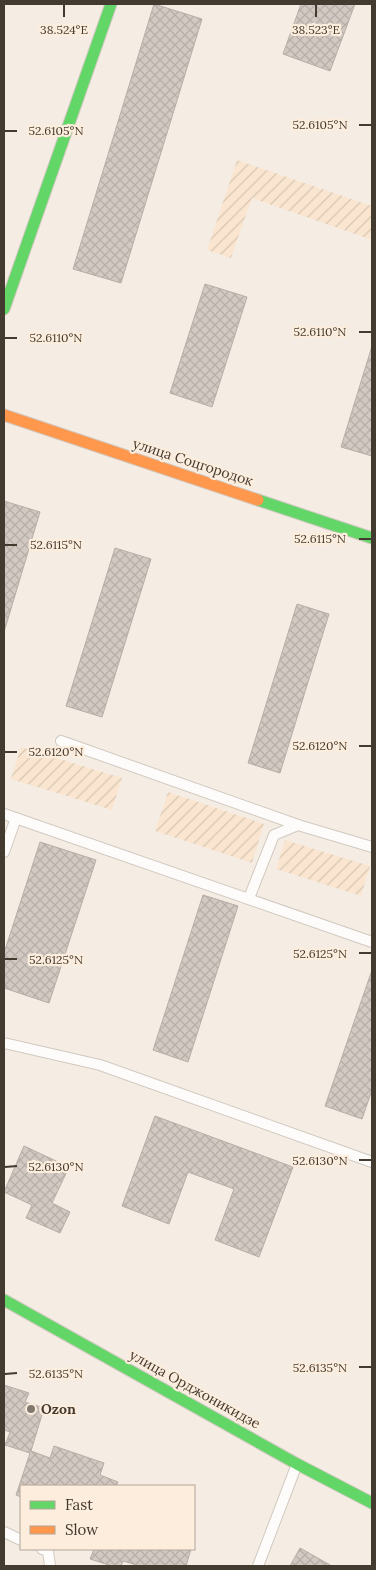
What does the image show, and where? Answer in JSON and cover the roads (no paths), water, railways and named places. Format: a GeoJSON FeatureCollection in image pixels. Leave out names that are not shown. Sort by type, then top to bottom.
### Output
{"type":"FeatureCollection","features":[{"type":"Feature","properties":{"kind":"street"},"geometry":{"type":"LineString","coordinates":[[4,309],[111,4]]}},
{"type":"Feature","properties":{"kind":"street","name":"улица Соцгородок"},"geometry":{"type":"LineString","coordinates":[[4,415],[372,538]]}},
{"type":"Feature","properties":{"kind":"street","name":"улица Орджоникидзе"},"geometry":{"type":"LineString","coordinates":[[4,1300],[297,1464],[372,1503]]}},
{"type":"Feature","properties":{"kind":"lane"},"geometry":{"type":"LineString","coordinates":[[61,741],[298,825],[372,847]]}},
{"type":"Feature","properties":{"kind":"lane"},"geometry":{"type":"LineString","coordinates":[[4,814],[372,942]]}},
{"type":"Feature","properties":{"kind":"lane"},"geometry":{"type":"LineString","coordinates":[[4,852],[16,818]]}},
{"type":"Feature","properties":{"kind":"lane"},"geometry":{"type":"LineString","coordinates":[[249,898],[274,835],[298,825]]}},
{"type":"Feature","properties":{"kind":"lane"},"geometry":{"type":"LineString","coordinates":[[4,1043],[100,1065],[372,1162]]}},
{"type":"Feature","properties":{"kind":"lane"},"geometry":{"type":"LineString","coordinates":[[258,1566],[297,1464]]}},
{"type":"Feature","properties":{"kind":"lane"},"geometry":{"type":"LineString","coordinates":[[4,1532],[20,1540]]}},
{"type":"Feature","properties":{"kind":"lane"},"geometry":{"type":"LineString","coordinates":[[45,1550],[48,1551],[50,1566]]}},
{"type":"Feature","properties":{"kind":"place","name":"Ozon"},"geometry":{"type":"Point","coordinates":[31,1409]}}]}
